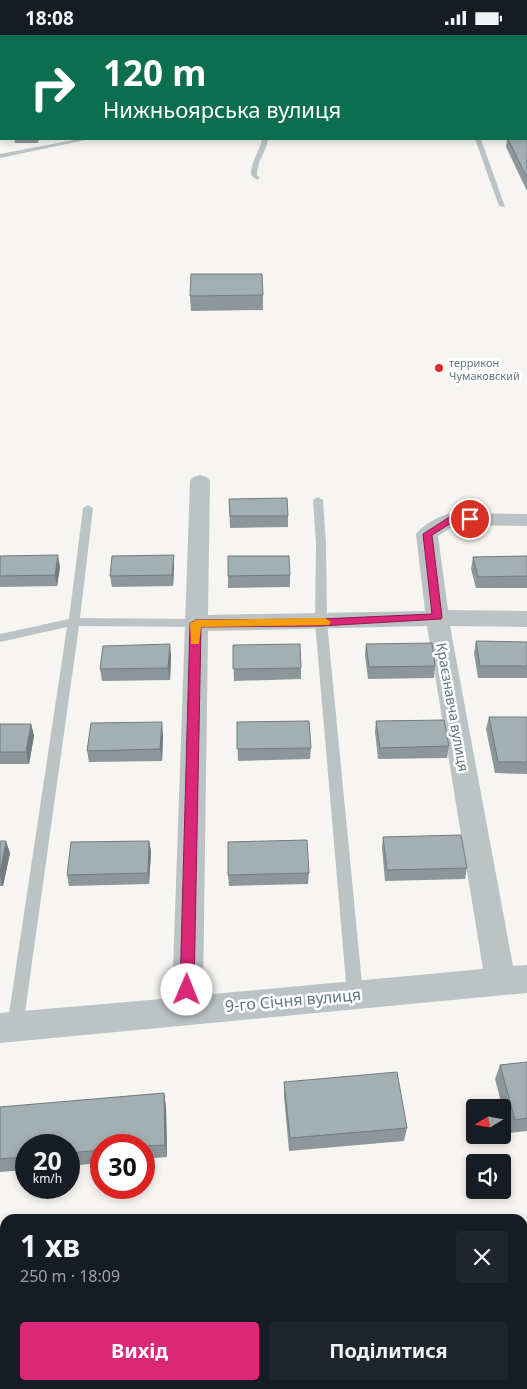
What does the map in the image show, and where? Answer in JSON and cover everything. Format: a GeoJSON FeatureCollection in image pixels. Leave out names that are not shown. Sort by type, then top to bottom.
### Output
{"type":"FeatureCollection","features":[{"type":"Feature","properties":{"kind":"street"},"geometry":{"type":"LineString","coordinates":[[187,1010],[200,481]]}},
{"type":"Feature","properties":{"kind":"street","name":"Краєзнавча вулиця"},"geometry":{"type":"LineString","coordinates":[[514,981],[437,617],[428,534],[451,519],[527,520]]}},
{"type":"Feature","properties":{"kind":"street"},"geometry":{"type":"LineString","coordinates":[[196,623],[321,622],[437,617],[527,619]]}},
{"type":"Feature","properties":{"kind":"street","name":"9-го Січня вулиця"},"geometry":{"type":"LineString","coordinates":[[7,1027],[514,981]]}},
{"type":"Feature","properties":{"kind":"lane"},"geometry":{"type":"LineString","coordinates":[[0,156],[82,140]]}},
{"type":"Feature","properties":{"kind":"lane"},"geometry":{"type":"LineString","coordinates":[[257,178],[254,175],[254,164],[263,151],[265,140]]}},
{"type":"Feature","properties":{"kind":"lane"},"geometry":{"type":"LineString","coordinates":[[478,140],[503,206]]}},
{"type":"Feature","properties":{"kind":"lane"},"geometry":{"type":"LineString","coordinates":[[318,500],[321,543],[321,622],[355,994]]}},
{"type":"Feature","properties":{"kind":"lane"},"geometry":{"type":"LineString","coordinates":[[7,1027],[74,622],[88,508]]}},
{"type":"Feature","properties":{"kind":"lane"},"geometry":{"type":"LineString","coordinates":[[0,638],[74,622],[196,623]]}},
{"type":"Feature","properties":{"kind":"building"},"geometry":{"type":"Polygon","coordinates":[[[508,140],[527,140],[527,178],[508,140]]]}},
{"type":"Feature","properties":{"kind":"building"},"geometry":{"type":"Polygon","coordinates":[[[191,274],[262,274],[263,295],[190,296],[191,274]]]}},
{"type":"Feature","properties":{"kind":"building"},"geometry":{"type":"Polygon","coordinates":[[[287,498],[288,516],[230,516],[229,499],[287,498]]]}},
{"type":"Feature","properties":{"kind":"building"},"geometry":{"type":"Polygon","coordinates":[[[58,555],[55,575],[0,576],[0,556],[58,555]]]}},
{"type":"Feature","properties":{"kind":"building"},"geometry":{"type":"Polygon","coordinates":[[[174,555],[172,575],[110,576],[112,556],[174,555]]]}},
{"type":"Feature","properties":{"kind":"building"},"geometry":{"type":"Polygon","coordinates":[[[228,556],[289,556],[290,575],[228,576],[228,556]]]}},
{"type":"Feature","properties":{"kind":"building"},"geometry":{"type":"Polygon","coordinates":[[[527,556],[527,576],[478,577],[473,557],[527,556]]]}},
{"type":"Feature","properties":{"kind":"building"},"geometry":{"type":"Polygon","coordinates":[[[476,641],[527,642],[527,666],[480,666],[476,641]]]}},
{"type":"Feature","properties":{"kind":"building"},"geometry":{"type":"Polygon","coordinates":[[[432,643],[435,666],[369,667],[366,644],[432,643]]]}},
{"type":"Feature","properties":{"kind":"building"},"geometry":{"type":"Polygon","coordinates":[[[170,644],[168,668],[100,669],[103,646],[170,644]]]}},
{"type":"Feature","properties":{"kind":"building"},"geometry":{"type":"Polygon","coordinates":[[[300,644],[301,668],[233,669],[233,645],[300,644]]]}},
{"type":"Feature","properties":{"kind":"building"},"geometry":{"type":"Polygon","coordinates":[[[489,717],[527,717],[527,762],[498,762],[489,717]]]}},
{"type":"Feature","properties":{"kind":"building"},"geometry":{"type":"Polygon","coordinates":[[[444,720],[449,746],[380,748],[376,721],[444,720]]]}},
{"type":"Feature","properties":{"kind":"building"},"geometry":{"type":"Polygon","coordinates":[[[309,721],[311,748],[237,749],[237,722],[309,721]]]}},
{"type":"Feature","properties":{"kind":"building"},"geometry":{"type":"Polygon","coordinates":[[[162,722],[160,749],[87,751],[91,723],[162,722]]]}},
{"type":"Feature","properties":{"kind":"building"},"geometry":{"type":"Polygon","coordinates":[[[0,724],[31,724],[26,752],[0,752],[0,724]]]}},
{"type":"Feature","properties":{"kind":"building"},"geometry":{"type":"Polygon","coordinates":[[[461,835],[467,868],[387,870],[383,837],[461,835]]]}},
{"type":"Feature","properties":{"kind":"building"},"geometry":{"type":"Polygon","coordinates":[[[307,840],[309,873],[228,875],[228,842],[307,840]]]}},
{"type":"Feature","properties":{"kind":"building"},"geometry":{"type":"Polygon","coordinates":[[[0,841],[6,841],[0,874],[0,841]]]}},
{"type":"Feature","properties":{"kind":"building"},"geometry":{"type":"Polygon","coordinates":[[[149,841],[148,873],[67,875],[71,842],[149,841]]]}},
{"type":"Feature","properties":{"kind":"building"},"geometry":{"type":"Polygon","coordinates":[[[527,1062],[527,1118],[515,1120],[511,1099],[509,1099],[500,1065],[527,1062]]]}},
{"type":"Feature","properties":{"kind":"building"},"geometry":{"type":"Polygon","coordinates":[[[397,1072],[407,1128],[290,1138],[284,1082],[397,1072]]]}},
{"type":"Feature","properties":{"kind":"building"},"geometry":{"type":"Polygon","coordinates":[[[164,1093],[165,1145],[155,1145],[155,1134],[90,1134],[90,1151],[80,1152],[80,1134],[15,1134],[15,1158],[0,1159],[0,1107],[164,1093]]]}},
{"type":"Feature","properties":{"kind":"slow traffic"},"geometry":{"type":"LineString","coordinates":[[195,641],[196,623],[325,622]]}},
{"type":"Feature","properties":{"kind":"place","name":"террикон Чумаковский"},"geometry":{"type":"Point","coordinates":[439,368]}},
{"type":"Feature","properties":{"kind":"route"},"geometry":{"type":"LineString","coordinates":[[187,990],[196,623],[321,622],[437,617],[428,534],[451,519],[470,519]]}}]}
